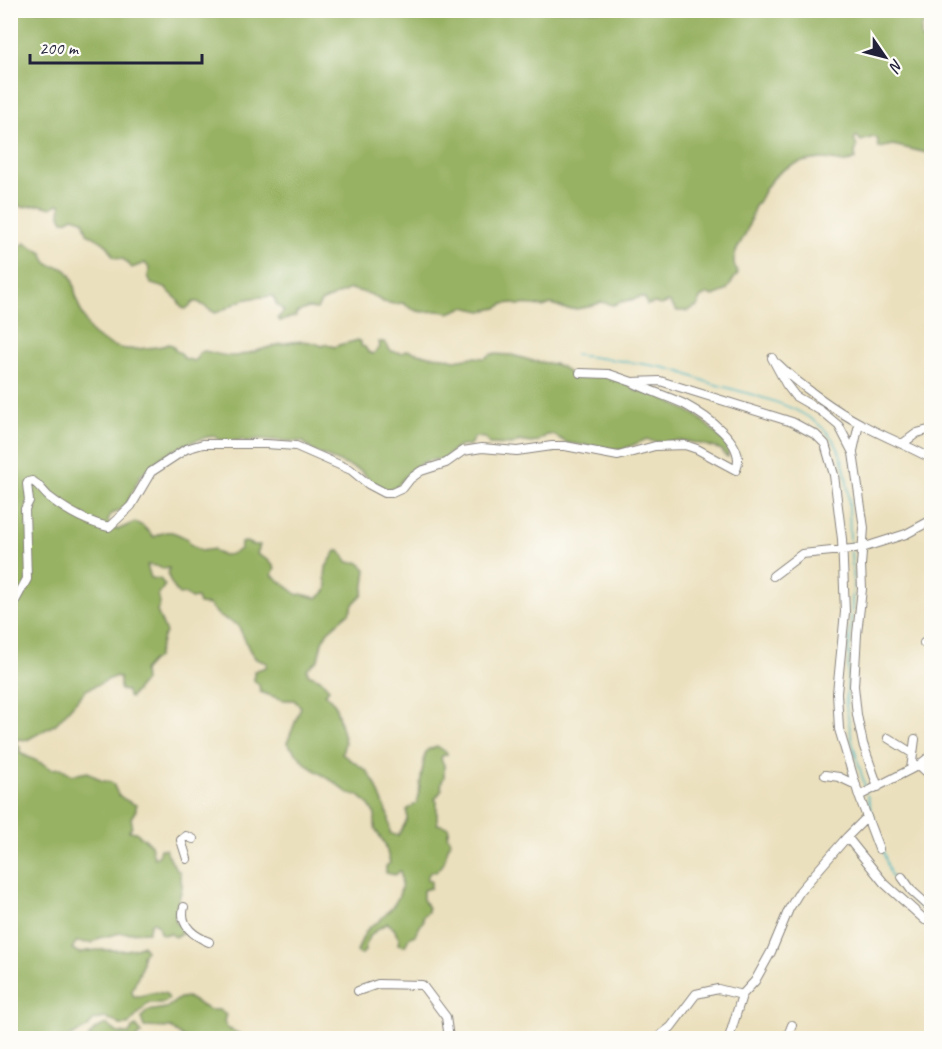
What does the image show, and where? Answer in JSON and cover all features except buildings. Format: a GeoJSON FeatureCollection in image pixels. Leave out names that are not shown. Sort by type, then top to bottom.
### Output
{"type":"FeatureCollection","features":[{"type":"Feature","properties":{"kind":"street"},"geometry":{"type":"LineString","coordinates":[[853,453],[838,426],[822,411],[795,396],[772,358],[791,377],[859,423],[932,459]]}},
{"type":"Feature","properties":{"kind":"street"},"geometry":{"type":"LineString","coordinates":[[10,610],[27,579],[25,509],[29,501],[28,482],[32,481],[37,484],[51,498],[76,516],[109,527],[131,506],[151,472],[195,445],[221,443],[296,446],[351,470],[368,484],[385,493],[392,493],[403,488],[410,478],[421,471],[446,463],[463,452],[482,447],[517,451],[565,446],[618,456],[655,446],[684,445],[697,448],[736,470],[737,455],[728,436],[687,406],[609,374],[580,373]]}},
{"type":"Feature","properties":{"kind":"street"},"geometry":{"type":"LineString","coordinates":[[632,382],[653,381],[670,384],[715,400],[775,416],[816,435],[825,444],[831,461],[842,551],[844,612],[837,693],[839,729],[859,796],[879,849]]}},
{"type":"Feature","properties":{"kind":"street"},"geometry":{"type":"LineString","coordinates":[[859,423],[853,453],[864,528],[861,548],[862,589],[854,686],[863,744],[878,787]]}},
{"type":"Feature","properties":{"kind":"street"},"geometry":{"type":"LineString","coordinates":[[902,444],[917,433],[932,429]]}},
{"type":"Feature","properties":{"kind":"street"},"geometry":{"type":"LineString","coordinates":[[773,576],[802,554],[861,548],[906,534],[932,520]]}},
{"type":"Feature","properties":{"kind":"street"},"geometry":{"type":"LineString","coordinates":[[888,738],[912,753]]}},
{"type":"Feature","properties":{"kind":"street"},"geometry":{"type":"LineString","coordinates":[[911,769],[915,739]]}},
{"type":"Feature","properties":{"kind":"street"},"geometry":{"type":"LineString","coordinates":[[859,796],[919,765],[932,755]]}},
{"type":"Feature","properties":{"kind":"street"},"geometry":{"type":"LineString","coordinates":[[919,765],[932,777]]}},
{"type":"Feature","properties":{"kind":"street"},"geometry":{"type":"LineString","coordinates":[[825,775],[839,777],[856,785]]}},
{"type":"Feature","properties":{"kind":"street"},"geometry":{"type":"LineString","coordinates":[[729,1038],[742,995],[755,981],[800,891],[867,817]]}},
{"type":"Feature","properties":{"kind":"street"},"geometry":{"type":"LineString","coordinates":[[187,859],[181,840],[186,836],[193,839]]}},
{"type":"Feature","properties":{"kind":"street"},"geometry":{"type":"LineString","coordinates":[[847,837],[884,883],[925,920]]}},
{"type":"Feature","properties":{"kind":"street"},"geometry":{"type":"LineString","coordinates":[[902,876],[912,891],[932,909]]}},
{"type":"Feature","properties":{"kind":"street"},"geometry":{"type":"LineString","coordinates":[[183,907],[182,914],[186,926],[194,934],[210,942]]}},
{"type":"Feature","properties":{"kind":"street"},"geometry":{"type":"LineString","coordinates":[[358,991],[378,984],[422,985],[446,1017],[450,1032],[449,1038]]}},
{"type":"Feature","properties":{"kind":"street"},"geometry":{"type":"LineString","coordinates":[[657,1038],[670,1027],[696,994],[718,989],[742,995]]}},
{"type":"Feature","properties":{"kind":"street"},"geometry":{"type":"LineString","coordinates":[[787,1038],[792,1025]]}},
{"type":"Feature","properties":{"kind":"green space"},"geometry":{"type":"Polygon","coordinates":[[[11,10],[927,11],[921,28],[921,39],[929,44],[929,56],[925,62],[921,83],[925,85],[931,83],[931,154],[893,145],[879,148],[877,138],[861,141],[857,136],[854,139],[857,147],[856,159],[846,162],[826,159],[811,160],[784,169],[765,189],[754,210],[734,258],[738,273],[726,291],[700,298],[698,306],[687,311],[677,311],[669,302],[661,305],[654,303],[647,305],[645,298],[640,297],[613,305],[601,302],[575,309],[566,309],[551,304],[543,307],[513,303],[482,311],[464,307],[449,313],[422,312],[403,303],[383,302],[370,294],[350,289],[321,302],[317,309],[308,308],[296,313],[296,316],[280,321],[278,318],[284,311],[277,305],[273,296],[246,299],[215,313],[198,302],[194,302],[186,309],[182,308],[177,299],[165,288],[151,284],[148,276],[150,269],[145,263],[132,268],[123,259],[114,257],[108,246],[87,233],[83,220],[73,217],[63,221],[60,215],[61,205],[58,204],[51,208],[41,205],[22,207],[18,205],[11,209],[11,10]]]}},
{"type":"Feature","properties":{"kind":"green space"},"geometry":{"type":"Polygon","coordinates":[[[25,243],[43,253],[50,264],[67,271],[72,279],[77,302],[91,332],[105,342],[118,347],[138,349],[168,344],[172,345],[184,358],[194,361],[203,351],[235,356],[301,341],[334,347],[357,340],[361,342],[361,346],[373,354],[380,347],[379,342],[384,342],[391,351],[402,353],[407,350],[454,360],[485,358],[491,354],[512,355],[554,364],[562,367],[571,375],[607,374],[625,381],[636,391],[651,392],[696,415],[729,445],[728,457],[722,450],[680,440],[655,442],[647,439],[621,450],[567,443],[554,435],[547,435],[537,442],[519,441],[512,445],[489,444],[485,438],[475,437],[469,446],[457,448],[443,460],[435,459],[415,467],[396,488],[386,490],[374,484],[361,471],[313,451],[303,442],[259,439],[246,442],[242,439],[225,441],[213,436],[185,445],[158,460],[141,475],[130,498],[122,508],[111,514],[109,523],[117,530],[135,522],[143,526],[154,537],[168,532],[179,534],[201,551],[214,549],[218,554],[228,555],[240,549],[241,543],[260,545],[257,554],[268,560],[275,568],[272,575],[298,595],[317,598],[326,591],[326,567],[336,551],[340,551],[348,562],[358,562],[366,569],[363,594],[354,603],[349,613],[328,631],[322,642],[318,660],[307,669],[308,674],[320,679],[329,689],[325,694],[335,704],[345,742],[342,754],[367,771],[375,783],[389,818],[390,833],[397,836],[399,834],[407,820],[407,810],[417,803],[427,750],[437,746],[447,753],[441,759],[444,765],[442,790],[435,799],[437,824],[448,827],[447,835],[450,841],[444,862],[436,872],[431,871],[427,877],[427,880],[431,881],[431,888],[423,890],[423,899],[428,912],[423,916],[423,921],[415,935],[409,938],[405,946],[398,944],[399,938],[388,923],[369,937],[365,951],[361,955],[357,952],[367,930],[394,905],[401,886],[400,871],[395,875],[386,873],[386,866],[390,863],[385,844],[375,829],[375,815],[369,805],[358,795],[349,794],[308,766],[287,743],[301,707],[294,700],[283,700],[260,692],[259,685],[254,680],[254,671],[266,667],[267,663],[256,659],[238,625],[220,617],[209,605],[199,604],[197,598],[191,599],[186,594],[179,595],[170,580],[169,568],[163,569],[147,565],[151,578],[160,579],[165,585],[158,595],[160,604],[157,611],[166,633],[157,658],[143,671],[144,681],[130,698],[127,691],[120,690],[120,678],[116,676],[86,690],[56,724],[27,740],[18,739],[16,742],[20,747],[20,753],[51,769],[61,768],[72,775],[88,772],[102,781],[113,783],[119,795],[136,805],[129,831],[136,832],[151,845],[154,858],[159,856],[160,849],[165,849],[180,872],[182,886],[175,919],[177,924],[182,925],[183,933],[175,937],[170,933],[163,935],[154,922],[151,923],[148,932],[121,933],[99,938],[92,943],[76,942],[72,949],[79,953],[95,950],[128,950],[143,945],[146,951],[142,955],[141,969],[132,991],[133,996],[161,993],[166,994],[169,999],[164,1003],[148,1003],[128,1025],[120,1025],[106,1018],[94,1020],[87,1028],[67,1038],[11,1038],[11,249],[25,243]]]}},
{"type":"Feature","properties":{"kind":"green space"},"geometry":{"type":"Polygon","coordinates":[[[187,997],[209,1010],[219,1010],[226,1015],[224,1021],[227,1028],[248,1038],[184,1038],[171,1028],[144,1027],[141,1018],[147,1011],[166,1008],[180,998],[187,997]]]}},
{"type":"Feature","properties":{"kind":"green space"},"geometry":{"type":"Polygon","coordinates":[[[106,1024],[118,1033],[129,1034],[136,1026],[142,1033],[137,1038],[88,1038],[95,1029],[106,1024]]]}},
{"type":"Feature","properties":{"kind":"waterway"},"geometry":{"type":"LineString","coordinates":[[575,355],[672,369],[767,399],[802,414],[818,424],[830,436],[843,462],[849,499],[850,547]]}},
{"type":"Feature","properties":{"kind":"waterway"},"geometry":{"type":"LineString","coordinates":[[851,552],[853,586],[846,704],[852,741],[866,790]]}},
{"type":"Feature","properties":{"kind":"waterway"},"geometry":{"type":"LineString","coordinates":[[867,795],[890,874],[908,897],[932,917]]}}]}
